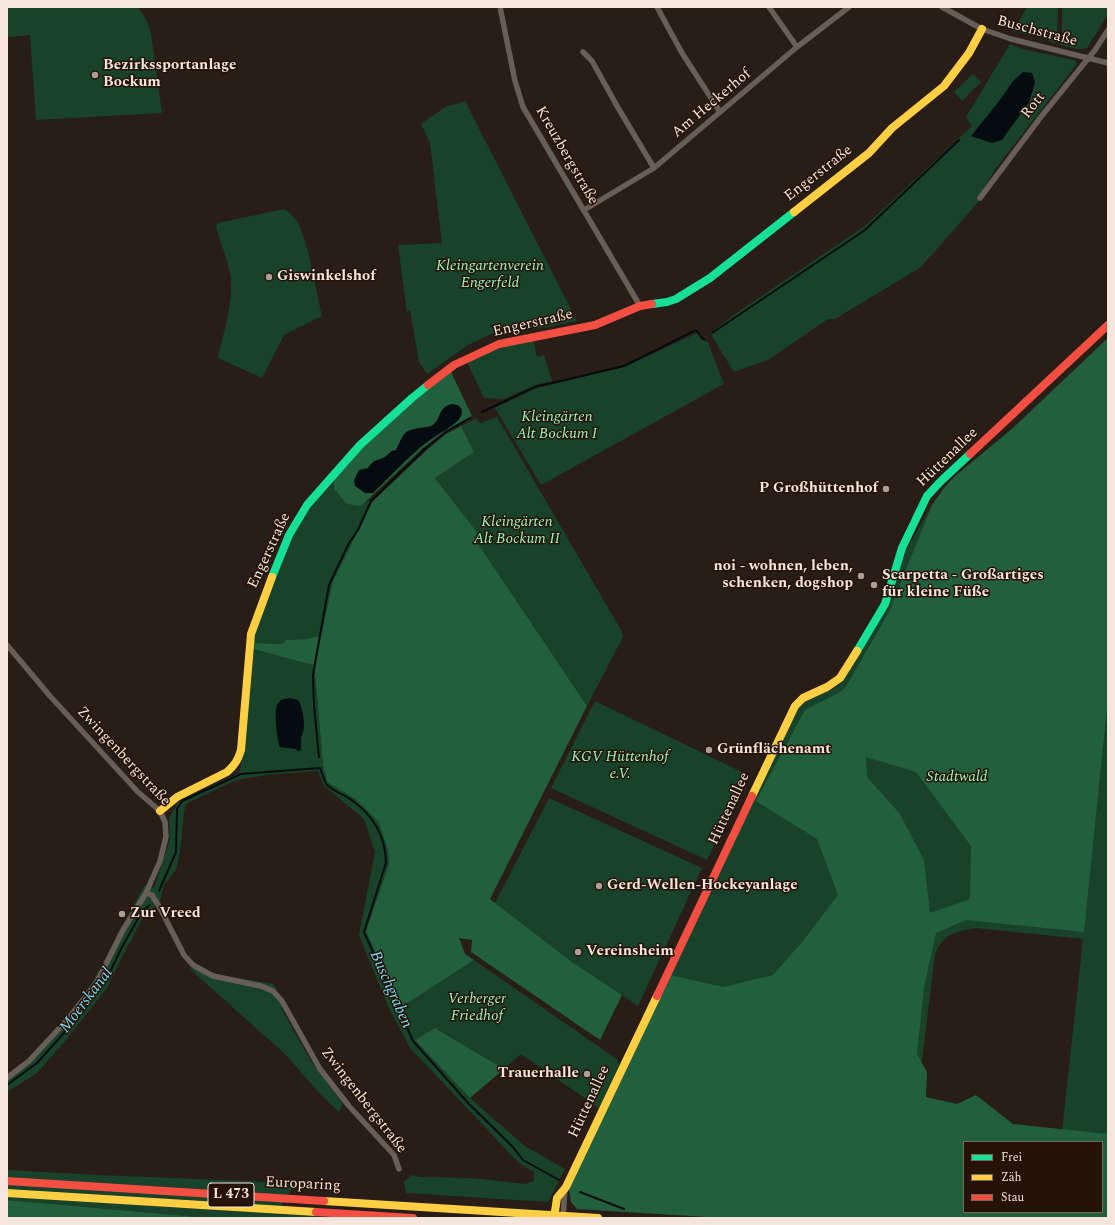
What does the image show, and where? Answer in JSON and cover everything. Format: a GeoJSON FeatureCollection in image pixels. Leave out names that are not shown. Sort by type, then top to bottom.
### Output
{"type":"FeatureCollection","features":[{"type":"Feature","properties":{"kind":"street","name":"Kreuzbergstraße"},"geometry":{"type":"LineString","coordinates":[[500,7],[514,81],[523,107],[640,306]]}},
{"type":"Feature","properties":{"kind":"street"},"geometry":{"type":"LineString","coordinates":[[657,7],[682,53],[720,112]]}},
{"type":"Feature","properties":{"kind":"street"},"geometry":{"type":"LineString","coordinates":[[769,7],[797,47]]}},
{"type":"Feature","properties":{"kind":"street","name":"Am Heckerhof"},"geometry":{"type":"LineString","coordinates":[[584,210],[654,168],[797,47],[849,7]]}},
{"type":"Feature","properties":{"kind":"street","name":"Buschstraße"},"geometry":{"type":"LineString","coordinates":[[942,7],[982,29],[1011,40],[1108,63]]}},
{"type":"Feature","properties":{"kind":"street","name":"Engerstraße"},"geometry":{"type":"LineString","coordinates":[[160,811],[177,797],[227,772],[238,760],[243,733],[249,646],[251,634],[263,598],[289,535],[307,505],[360,445],[418,393],[462,361],[499,344],[595,325],[640,306],[667,302],[676,299],[710,278],[869,153],[892,128],[944,86],[972,47],[982,29]]}},
{"type":"Feature","properties":{"kind":"street","name":"Rott"},"geometry":{"type":"LineString","coordinates":[[980,198],[1087,58],[1095,50],[1108,30]]}},
{"type":"Feature","properties":{"kind":"street"},"geometry":{"type":"LineString","coordinates":[[583,52],[592,61],[654,168]]}},
{"type":"Feature","properties":{"kind":"street","name":"Hüttenallee"},"geometry":{"type":"LineString","coordinates":[[554,1216],[557,1198],[566,1187],[795,706],[803,698],[827,687],[840,678],[885,604],[902,548],[927,496],[941,481],[1108,325]]}},
{"type":"Feature","properties":{"kind":"street","name":"Zwingenbergstraße"},"geometry":{"type":"LineString","coordinates":[[7,645],[50,696],[138,792],[160,811],[165,822],[166,837],[160,861],[146,893],[152,895],[160,908],[184,955],[193,965],[212,976],[261,986],[273,991],[282,1001],[320,1069],[349,1106],[394,1156],[399,1169]]}},
{"type":"Feature","properties":{"kind":"street"},"geometry":{"type":"LineString","coordinates":[[7,1078],[29,1061],[83,1001],[97,982],[123,930],[146,893]]}},
{"type":"Feature","properties":{"kind":"street","name":"Europaring"},"geometry":{"type":"LineString","coordinates":[[7,1181],[598,1218]]}},
{"type":"Feature","properties":{"kind":"street","name":"Hüttenallee"},"geometry":{"type":"LineString","coordinates":[[563,1217],[566,1187]]}},
{"type":"Feature","properties":{"kind":"street","name":"Europaring"},"geometry":{"type":"LineString","coordinates":[[7,1193],[413,1218]]}},
{"type":"Feature","properties":{"kind":"green space","name":"Bezirkssportanlage Bockum"},"geometry":{"type":"Polygon","coordinates":[[[7,7],[138,7],[146,19],[151,33],[162,113],[36,120],[30,35],[7,37],[7,7]]]}},
{"type":"Feature","properties":{"kind":"green space"},"geometry":{"type":"Polygon","coordinates":[[[1027,7],[1058,7],[1057,42],[1053,43],[1044,38],[1013,31],[1027,7]]]}},
{"type":"Feature","properties":{"kind":"green space"},"geometry":{"type":"Polygon","coordinates":[[[1062,7],[1108,7],[1108,14],[1087,48],[1077,49],[1060,45],[1062,36],[1062,7]]]}},
{"type":"Feature","properties":{"kind":"green space"},"geometry":{"type":"Polygon","coordinates":[[[1010,44],[1023,49],[1074,60],[1077,64],[996,168],[978,198],[980,200],[921,267],[835,319],[828,319],[768,360],[734,372],[710,333],[735,314],[865,226],[972,126],[966,117],[1010,44]],[[1032,73],[1014,80],[1000,100],[1002,140],[1029,102],[1035,83],[1032,73]]]}},
{"type":"Feature","properties":{"kind":"green space"},"geometry":{"type":"Polygon","coordinates":[[[973,74],[981,82],[962,101],[954,92],[973,74]]]}},
{"type":"Feature","properties":{"kind":"green space","name":"Kleingartenverein Engerfeld"},"geometry":{"type":"Polygon","coordinates":[[[465,101],[577,321],[548,327],[495,332],[468,345],[427,374],[419,362],[410,310],[407,312],[398,245],[442,243],[430,143],[421,124],[445,107],[465,101]]]}},
{"type":"Feature","properties":{"kind":"green space"},"geometry":{"type":"Polygon","coordinates":[[[284,209],[297,222],[304,238],[322,316],[284,335],[262,378],[218,358],[230,305],[231,283],[229,267],[216,226],[218,223],[284,209]]]}},
{"type":"Feature","properties":{"kind":"green space","name":"Kleingärten Alt Bockum I"},"geometry":{"type":"Polygon","coordinates":[[[697,333],[702,340],[708,342],[724,384],[541,485],[495,408],[536,388],[624,367],[697,333]]]}},
{"type":"Feature","properties":{"kind":"green space","name":"Stadtwald"},"geometry":{"type":"Polygon","coordinates":[[[1108,338],[1108,1218],[724,1218],[577,1209],[571,1202],[574,1191],[569,1189],[800,703],[833,689],[841,682],[890,602],[903,555],[932,505],[954,477],[1013,428],[1108,338]],[[976,928],[956,932],[942,942],[935,954],[917,1101],[923,1111],[1062,1131],[1083,939],[976,928]]]}},
{"type":"Feature","properties":{"kind":"green space","name":"Stadtwald"},"geometry":{"type":"Polygon","coordinates":[[[1108,338],[1108,698],[1084,932],[966,920],[936,933],[924,987],[917,1054],[927,1072],[926,1097],[957,1104],[976,1095],[1013,1124],[1108,1134],[1108,1218],[724,1218],[577,1209],[571,1202],[569,1189],[670,975],[723,987],[773,975],[803,941],[838,895],[817,839],[756,801],[805,710],[842,691],[847,685],[889,612],[932,505],[954,477],[1013,428],[1108,338]],[[866,757],[867,777],[900,814],[924,860],[930,913],[970,899],[971,846],[916,772],[866,757]]]}},
{"type":"Feature","properties":{"kind":"green space"},"geometry":{"type":"Polygon","coordinates":[[[533,340],[537,357],[544,355],[552,381],[536,385],[504,399],[484,398],[467,362],[501,347],[533,340]]]}},
{"type":"Feature","properties":{"kind":"green space"},"geometry":{"type":"Polygon","coordinates":[[[451,372],[472,416],[447,430],[423,448],[361,506],[350,504],[342,499],[334,490],[334,479],[368,441],[430,387],[451,372]],[[438,419],[432,426],[417,428],[402,438],[396,450],[385,457],[374,461],[368,468],[426,443],[449,426],[438,419]]]}},
{"type":"Feature","properties":{"kind":"green space","name":"Kleingärten Alt Bockum II"},"geometry":{"type":"Polygon","coordinates":[[[497,417],[621,630],[623,637],[587,706],[473,538],[477,532],[435,478],[474,452],[461,426],[476,418],[480,423],[497,417]]]}},
{"type":"Feature","properties":{"kind":"green space"},"geometry":{"type":"Polygon","coordinates":[[[461,426],[474,452],[435,478],[477,532],[474,538],[587,706],[490,899],[572,962],[622,995],[600,1040],[471,952],[472,940],[459,938],[465,954],[474,960],[400,1008],[366,931],[389,864],[388,850],[378,821],[355,799],[327,782],[323,765],[315,665],[254,649],[255,643],[283,644],[286,640],[307,639],[321,635],[333,581],[373,501],[429,448],[446,434],[461,426]]]}},
{"type":"Feature","properties":{"kind":"green space","name":"Verberger Friedhof"},"geometry":{"type":"Polygon","coordinates":[[[334,479],[334,484],[343,501],[360,506],[369,500],[373,501],[333,581],[321,635],[307,639],[286,640],[283,644],[255,643],[254,649],[297,661],[315,664],[323,765],[327,782],[355,799],[378,821],[388,850],[389,863],[366,931],[400,1008],[474,960],[618,1060],[619,1066],[599,1108],[521,1054],[504,1069],[435,1028],[415,1040],[470,1098],[525,1146],[565,1169],[548,1202],[406,1193],[404,1181],[412,1175],[420,1177],[471,1178],[526,1184],[534,1181],[534,1172],[519,1163],[410,1048],[388,1006],[359,935],[375,852],[364,819],[324,786],[318,771],[274,774],[236,780],[186,804],[180,852],[176,870],[164,885],[160,901],[142,919],[107,988],[65,1041],[37,1073],[7,1092],[7,1074],[25,1061],[71,1011],[90,987],[144,886],[154,888],[170,839],[169,818],[178,802],[239,773],[244,752],[253,642],[263,604],[293,533],[308,508],[330,480],[334,479]]]}},
{"type":"Feature","properties":{"kind":"green space","name":"KGV Hüttenhof e.V."},"geometry":{"type":"Polygon","coordinates":[[[595,701],[748,775],[707,860],[551,788],[595,701]]]}},
{"type":"Feature","properties":{"kind":"green space","name":"Gerd-Wellen-Hockeyanlage"},"geometry":{"type":"Polygon","coordinates":[[[549,798],[702,868],[638,1006],[572,962],[495,903],[549,798]]]}},
{"type":"Feature","properties":{"kind":"green space"},"geometry":{"type":"Polygon","coordinates":[[[198,966],[214,974],[273,984],[286,1005],[281,1008],[311,1061],[343,1104],[339,1112],[320,1094],[286,1055],[190,969],[198,966]]]}},
{"type":"Feature","properties":{"kind":"green space"},"geometry":{"type":"Polygon","coordinates":[[[435,1028],[504,1069],[470,1098],[415,1040],[435,1028]]]}},
{"type":"Feature","properties":{"kind":"green space"},"geometry":{"type":"Polygon","coordinates":[[[7,1170],[295,1183],[277,1213],[343,1218],[209,1218],[7,1200],[7,1170]]]}},
{"type":"Feature","properties":{"kind":"green space"},"geometry":{"type":"Polygon","coordinates":[[[7,1200],[209,1218],[7,1218],[7,1200]]]}},
{"type":"Feature","properties":{"kind":"shaded area"},"geometry":{"type":"Polygon","coordinates":[[[1023,72],[1032,73],[1035,82],[1029,102],[1002,140],[992,143],[971,136],[1014,80],[1023,72]]]}},
{"type":"Feature","properties":{"kind":"shaded area"},"geometry":{"type":"Polygon","coordinates":[[[451,404],[459,406],[462,410],[458,421],[427,442],[406,460],[373,493],[365,493],[355,486],[354,480],[359,470],[368,468],[374,461],[385,457],[396,450],[401,439],[408,431],[428,427],[434,424],[444,408],[451,404]]]}},
{"type":"Feature","properties":{"kind":"shaded area"},"geometry":{"type":"Polygon","coordinates":[[[290,698],[298,700],[304,718],[304,729],[301,737],[301,750],[298,751],[295,749],[280,747],[278,739],[276,708],[281,700],[290,698]]]}},
{"type":"Feature","properties":{"kind":"waterway"},"geometry":{"type":"LineString","coordinates":[[712,333],[865,230],[959,140]]}},
{"type":"Feature","properties":{"kind":"waterway"},"geometry":{"type":"LineString","coordinates":[[482,412],[535,387],[624,366],[696,330],[704,339]]}},
{"type":"Feature","properties":{"kind":"waterway"},"geometry":{"type":"LineString","coordinates":[[319,757],[313,675],[329,585],[349,543],[358,530],[371,501],[427,447],[447,431],[470,418]]}},
{"type":"Feature","properties":{"kind":"waterway","name":"Buschgraben"},"geometry":{"type":"LineString","coordinates":[[159,891],[176,852],[177,809],[182,801],[241,774],[320,768],[327,785],[358,805],[371,819],[381,835],[384,844],[386,863],[364,932],[413,1041],[469,1104],[512,1146],[523,1160],[559,1180]]}},
{"type":"Feature","properties":{"kind":"waterway","name":"Moerskanal"},"geometry":{"type":"LineString","coordinates":[[7,1085],[37,1063],[81,1014],[107,978],[122,947],[143,910],[150,905]]}},
{"type":"Feature","properties":{"kind":"waterway","name":"Buschgraben"},"geometry":{"type":"LineString","coordinates":[[580,1192],[624,1209]]}},
{"type":"Feature","properties":{"kind":"traffic: fast"},"geometry":{"type":"LineString","coordinates":[[652,304],[676,299],[710,278],[794,212]]}},
{"type":"Feature","properties":{"kind":"traffic: fast"},"geometry":{"type":"LineString","coordinates":[[272,577],[289,535],[307,505],[360,445],[428,385]]}},
{"type":"Feature","properties":{"kind":"traffic: fast"},"geometry":{"type":"LineString","coordinates":[[857,651],[885,604],[902,548],[927,496],[970,454]]}},
{"type":"Feature","properties":{"kind":"traffic: slow"},"geometry":{"type":"LineString","coordinates":[[794,212],[869,153],[892,128],[944,86],[969,53],[982,29]]}},
{"type":"Feature","properties":{"kind":"traffic: slow"},"geometry":{"type":"LineString","coordinates":[[160,811],[177,797],[227,772],[237,760],[241,750],[251,634],[272,577]]}},
{"type":"Feature","properties":{"kind":"traffic: slow"},"geometry":{"type":"LineString","coordinates":[[752,796],[795,706],[803,698],[827,687],[840,678],[857,651]]}},
{"type":"Feature","properties":{"kind":"traffic: slow"},"geometry":{"type":"LineString","coordinates":[[554,1218],[557,1198],[566,1187],[657,996]]}},
{"type":"Feature","properties":{"kind":"traffic: slow"},"geometry":{"type":"LineString","coordinates":[[7,1193],[316,1212]]}},
{"type":"Feature","properties":{"kind":"traffic: slow"},"geometry":{"type":"LineString","coordinates":[[324,1201],[598,1218]]}},
{"type":"Feature","properties":{"kind":"traffic: jam"},"geometry":{"type":"LineString","coordinates":[[428,385],[454,365],[499,344],[595,325],[640,306],[652,304]]}},
{"type":"Feature","properties":{"kind":"traffic: jam"},"geometry":{"type":"LineString","coordinates":[[970,454],[1108,325]]}},
{"type":"Feature","properties":{"kind":"traffic: jam"},"geometry":{"type":"LineString","coordinates":[[657,996],[752,796]]}},
{"type":"Feature","properties":{"kind":"traffic: jam"},"geometry":{"type":"LineString","coordinates":[[7,1181],[324,1201]]}},
{"type":"Feature","properties":{"kind":"traffic: jam"},"geometry":{"type":"LineString","coordinates":[[316,1212],[413,1218]]}},
{"type":"Feature","properties":{"kind":"place","name":"Bezirkssportanlage Bockum"},"geometry":{"type":"Point","coordinates":[95,75]}},
{"type":"Feature","properties":{"kind":"place","name":"Giswinkelshof"},"geometry":{"type":"Point","coordinates":[269,277]}},
{"type":"Feature","properties":{"kind":"place","name":"P Großhüttenhof"},"geometry":{"type":"Point","coordinates":[886,489]}},
{"type":"Feature","properties":{"kind":"place","name":"noi - wohnen, leben, schenken, dogshop"},"geometry":{"type":"Point","coordinates":[861,576]}},
{"type":"Feature","properties":{"kind":"place","name":"Scarpetta - Großartiges für kleine Füße"},"geometry":{"type":"Point","coordinates":[874,585]}},
{"type":"Feature","properties":{"kind":"place","name":"Grünflächenamt"},"geometry":{"type":"Point","coordinates":[709,750]}},
{"type":"Feature","properties":{"kind":"place","name":"Gerd-Wellen-Hockeyanlage"},"geometry":{"type":"Point","coordinates":[599,886]}},
{"type":"Feature","properties":{"kind":"place","name":"Zur Vreed"},"geometry":{"type":"Point","coordinates":[122,914]}},
{"type":"Feature","properties":{"kind":"place","name":"Vereinsheim"},"geometry":{"type":"Point","coordinates":[578,952]}},
{"type":"Feature","properties":{"kind":"place","name":"Trauerhalle"},"geometry":{"type":"Point","coordinates":[587,1074]}}]}
